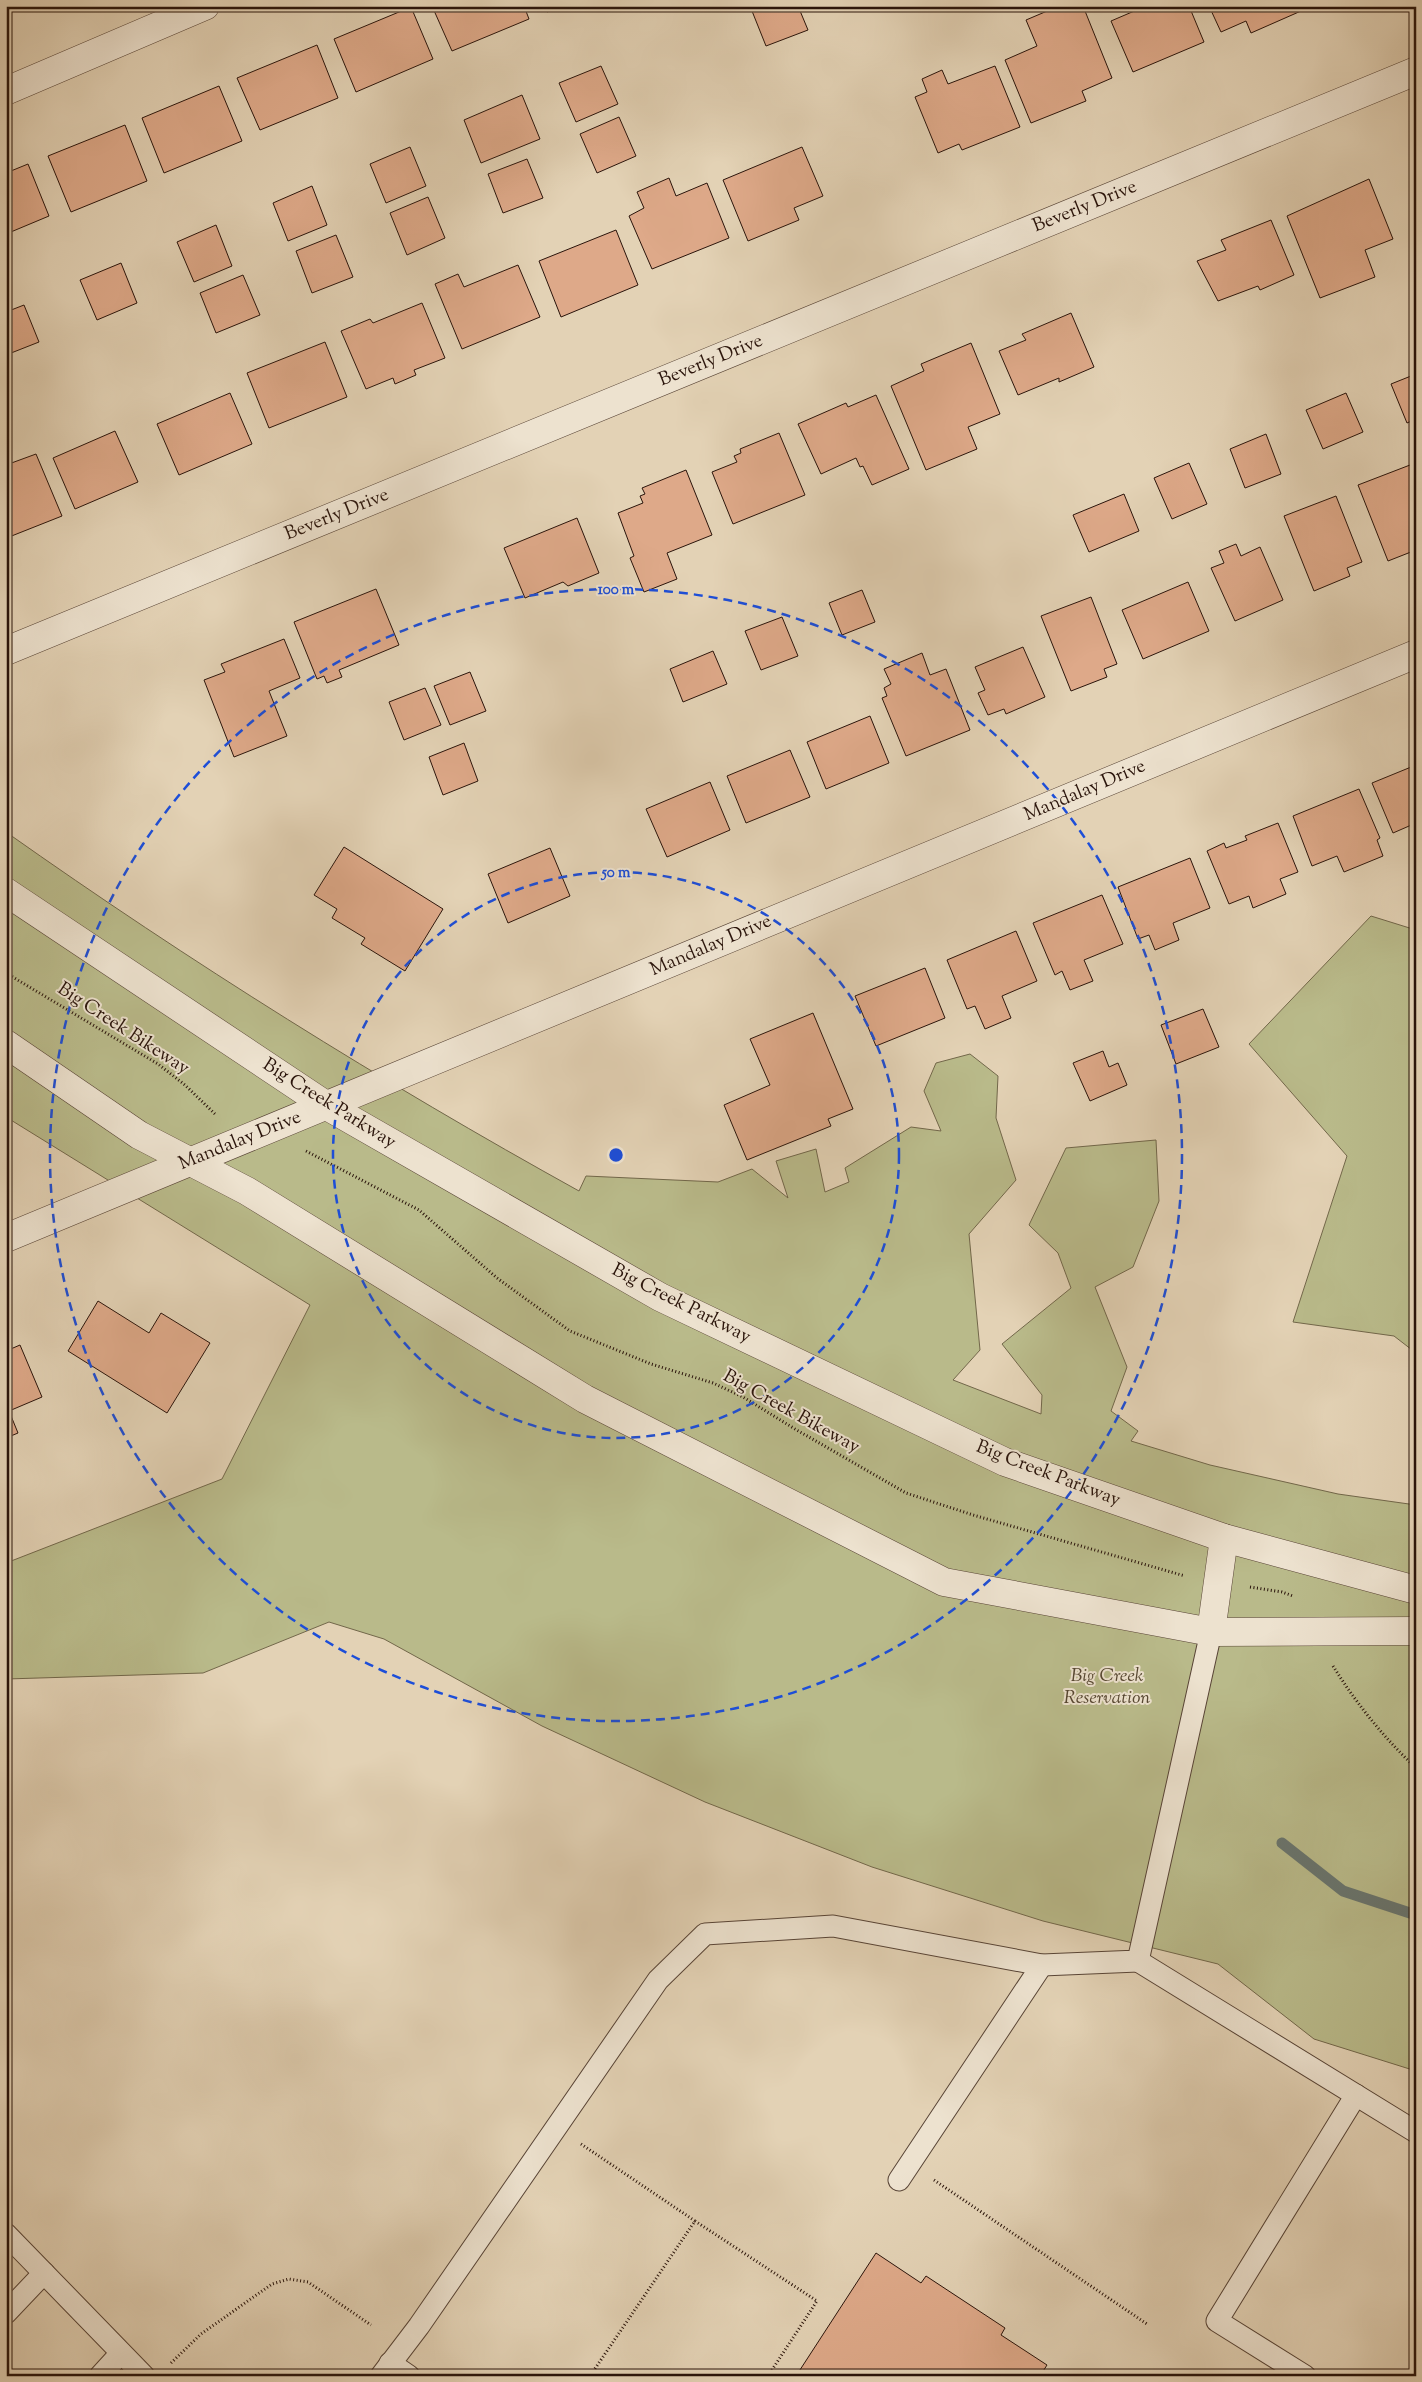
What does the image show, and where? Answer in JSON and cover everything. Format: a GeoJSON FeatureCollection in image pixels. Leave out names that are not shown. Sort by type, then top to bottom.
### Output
{"type":"FeatureCollection","features":[{"type":"Feature","properties":{"kind":"street"},"geometry":{"type":"LineString","coordinates":[[6,91],[205,6]]}},
{"type":"Feature","properties":{"kind":"street","name":"Beverly Drive"},"geometry":{"type":"LineString","coordinates":[[6,651],[1416,71]]}},
{"type":"Feature","properties":{"kind":"street","name":"Mandalay Drive"},"geometry":{"type":"LineString","coordinates":[[6,1238],[1416,654]]}},
{"type":"Feature","properties":{"kind":"street","name":"Big Creek Parkway"},"geometry":{"type":"LineString","coordinates":[[6,892],[327,1106],[660,1297],[1005,1462],[1224,1538],[1416,1590]]}},
{"type":"Feature","properties":{"kind":"street"},"geometry":{"type":"LineString","coordinates":[[6,1044],[139,1135],[248,1191],[584,1399],[944,1582],[1211,1632],[1416,1631]]}},
{"type":"Feature","properties":{"kind":"street"},"geometry":{"type":"LineString","coordinates":[[1211,1632],[1224,1538]]}},
{"type":"Feature","properties":{"kind":"lane"},"geometry":{"type":"LineString","coordinates":[[1138,1961],[1211,1632]]}},
{"type":"Feature","properties":{"kind":"lane"},"geometry":{"type":"LineString","coordinates":[[409,2376],[385,2370],[419,2326],[658,1980],[705,1934],[833,1926],[1042,1965],[1138,1961],[1416,2132]]}},
{"type":"Feature","properties":{"kind":"lane"},"geometry":{"type":"LineString","coordinates":[[904,2172],[1042,1965]]}},
{"type":"Feature","properties":{"kind":"lane"},"geometry":{"type":"LineString","coordinates":[[1305,2376],[1217,2321],[1356,2095]]}},
{"type":"Feature","properties":{"kind":"lane"},"geometry":{"type":"LineString","coordinates":[[6,2234],[144,2376]]}},
{"type":"Feature","properties":{"kind":"lane"},"geometry":{"type":"LineString","coordinates":[[6,2313],[44,2273]]}},
{"type":"Feature","properties":{"kind":"lane"},"geometry":{"type":"LineString","coordinates":[[100,2376],[121,2353]]}},
{"type":"Feature","properties":{"kind":"path","name":"Big Creek Bikeway"},"geometry":{"type":"LineString","coordinates":[[6,973],[158,1064],[218,1116]]}},
{"type":"Feature","properties":{"kind":"path","name":"Big Creek Bikeway"},"geometry":{"type":"LineString","coordinates":[[313,1154],[419,1210],[497,1278],[570,1331],[651,1364],[713,1383],[743,1397],[794,1429],[906,1493],[973,1516],[1181,1575]]}},
{"type":"Feature","properties":{"kind":"path"},"geometry":{"type":"LineString","coordinates":[[1328,1657],[1347,1689],[1399,1752],[1416,1768]]}},
{"type":"Feature","properties":{"kind":"path"},"geometry":{"type":"LineString","coordinates":[[556,2127],[695,2221],[818,2300],[768,2376]]}},
{"type":"Feature","properties":{"kind":"path"},"geometry":{"type":"LineString","coordinates":[[904,2172],[1147,2324]]}},
{"type":"Feature","properties":{"kind":"path"},"geometry":{"type":"LineString","coordinates":[[590,2376],[695,2221]]}},
{"type":"Feature","properties":{"kind":"path"},"geometry":{"type":"LineString","coordinates":[[165,2369],[201,2334],[272,2284],[289,2279],[308,2282],[371,2324]]}},
{"type":"Feature","properties":{"kind":"green space","name":"Big Creek Reservation"},"geometry":{"type":"Polygon","coordinates":[[[6,832],[145,928],[216,974],[360,1064],[505,1150],[579,1191],[586,1176],[718,1182],[752,1169],[788,1198],[776,1161],[816,1149],[825,1192],[849,1182],[845,1168],[911,1127],[941,1131],[924,1091],[936,1063],[970,1054],[998,1076],[996,1118],[1016,1180],[969,1234],[980,1350],[953,1380],[1041,1414],[1042,1395],[1002,1344],[1071,1288],[1058,1253],[1029,1225],[1066,1148],[1156,1140],[1159,1201],[1133,1267],[1095,1287],[1127,1367],[1111,1411],[1138,1431],[1131,1441],[1210,1465],[1338,1494],[1416,1505],[1416,2071],[1314,2039],[1218,1964],[1043,1921],[872,1867],[705,1802],[542,1726],[384,1639],[329,1622],[203,1673],[6,1679],[6,1563],[222,1479],[310,1305],[6,1117],[6,832]]]}},
{"type":"Feature","properties":{"kind":"green space"},"geometry":{"type":"Polygon","coordinates":[[[1371,916],[1416,930],[1416,1353],[1394,1336],[1293,1322],[1347,1156],[1249,1044],[1371,916]]]}},
{"type":"Feature","properties":{"kind":"building"},"geometry":{"type":"Polygon","coordinates":[[[432,6],[524,6],[529,19],[452,51],[432,6]]]}},
{"type":"Feature","properties":{"kind":"building"},"geometry":{"type":"Polygon","coordinates":[[[545,6],[562,6],[547,12],[545,6]]]}},
{"type":"Feature","properties":{"kind":"building"},"geometry":{"type":"Polygon","coordinates":[[[750,6],[798,6],[808,30],[766,46],[750,6]]]}},
{"type":"Feature","properties":{"kind":"building"},"geometry":{"type":"Polygon","coordinates":[[[1059,6],[1083,6],[1112,78],[1082,91],[1086,101],[1031,123],[1005,60],[1037,46],[1026,20],[1059,6]]]}},
{"type":"Feature","properties":{"kind":"building"},"geometry":{"type":"Polygon","coordinates":[[[1146,6],[1189,6],[1204,42],[1133,72],[1111,21],[1146,6]]]}},
{"type":"Feature","properties":{"kind":"building"},"geometry":{"type":"Polygon","coordinates":[[[1209,6],[1299,6],[1301,11],[1251,33],[1246,21],[1221,32],[1209,6]]]}},
{"type":"Feature","properties":{"kind":"building"},"geometry":{"type":"Polygon","coordinates":[[[411,7],[433,59],[356,92],[334,39],[411,7]]]}},
{"type":"Feature","properties":{"kind":"building"},"geometry":{"type":"Polygon","coordinates":[[[317,45],[338,98],[260,130],[237,78],[317,45]]]}},
{"type":"Feature","properties":{"kind":"building"},"geometry":{"type":"Polygon","coordinates":[[[601,66],[618,104],[576,122],[559,83],[601,66]]]}},
{"type":"Feature","properties":{"kind":"building"},"geometry":{"type":"Polygon","coordinates":[[[995,66],[1020,127],[962,150],[959,144],[938,153],[915,97],[927,92],[922,79],[942,70],[948,84],[995,66]]]}},
{"type":"Feature","properties":{"kind":"building"},"geometry":{"type":"Polygon","coordinates":[[[219,86],[242,141],[164,173],[142,118],[219,86]]]}},
{"type":"Feature","properties":{"kind":"building"},"geometry":{"type":"Polygon","coordinates":[[[522,95],[540,139],[481,163],[464,120],[522,95]]]}},
{"type":"Feature","properties":{"kind":"building"},"geometry":{"type":"Polygon","coordinates":[[[619,117],[636,156],[597,173],[580,134],[619,117]]]}},
{"type":"Feature","properties":{"kind":"building"},"geometry":{"type":"Polygon","coordinates":[[[125,125],[147,181],[71,212],[48,156],[125,125]]]}},
{"type":"Feature","properties":{"kind":"building"},"geometry":{"type":"Polygon","coordinates":[[[410,147],[426,186],[386,203],[370,164],[410,147]]]}},
{"type":"Feature","properties":{"kind":"building"},"geometry":{"type":"Polygon","coordinates":[[[802,147],[823,196],[794,208],[799,220],[748,241],[723,180],[802,147]]]}},
{"type":"Feature","properties":{"kind":"building"},"geometry":{"type":"Polygon","coordinates":[[[527,159],[543,198],[503,213],[488,174],[527,159]]]}},
{"type":"Feature","properties":{"kind":"building"},"geometry":{"type":"Polygon","coordinates":[[[28,164],[49,216],[6,234],[6,173],[28,164]]]}},
{"type":"Feature","properties":{"kind":"building"},"geometry":{"type":"Polygon","coordinates":[[[669,178],[676,196],[707,183],[729,238],[652,269],[629,216],[644,208],[637,192],[669,178]]]}},
{"type":"Feature","properties":{"kind":"building"},"geometry":{"type":"Polygon","coordinates":[[[1369,179],[1393,239],[1365,250],[1375,277],[1320,298],[1287,216],[1369,179]]]}},
{"type":"Feature","properties":{"kind":"building"},"geometry":{"type":"Polygon","coordinates":[[[312,186],[327,225],[288,241],[273,203],[312,186]]]}},
{"type":"Feature","properties":{"kind":"building"},"geometry":{"type":"Polygon","coordinates":[[[428,197],[445,238],[407,255],[390,213],[428,197]]]}},
{"type":"Feature","properties":{"kind":"building"},"geometry":{"type":"Polygon","coordinates":[[[1271,220],[1294,275],[1260,290],[1258,286],[1218,301],[1197,261],[1226,250],[1221,240],[1271,220]]]}},
{"type":"Feature","properties":{"kind":"building"},"geometry":{"type":"Polygon","coordinates":[[[216,225],[232,266],[194,282],[177,242],[216,225]]]}},
{"type":"Feature","properties":{"kind":"building"},"geometry":{"type":"Polygon","coordinates":[[[616,230],[638,285],[561,317],[539,261],[616,230]]]}},
{"type":"Feature","properties":{"kind":"building"},"geometry":{"type":"Polygon","coordinates":[[[336,235],[353,277],[312,293],[296,251],[336,235]]]}},
{"type":"Feature","properties":{"kind":"building"},"geometry":{"type":"Polygon","coordinates":[[[121,263],[137,303],[97,320],[80,280],[121,263]]]}},
{"type":"Feature","properties":{"kind":"building"},"geometry":{"type":"Polygon","coordinates":[[[518,265],[540,317],[462,349],[435,284],[458,274],[464,287],[518,265]]]}},
{"type":"Feature","properties":{"kind":"building"},"geometry":{"type":"Polygon","coordinates":[[[243,275],[260,315],[216,333],[200,293],[243,275]]]}},
{"type":"Feature","properties":{"kind":"building"},"geometry":{"type":"Polygon","coordinates":[[[422,303],[445,358],[414,370],[416,375],[395,384],[393,378],[366,389],[341,331],[370,319],[373,323],[422,303]]]}},
{"type":"Feature","properties":{"kind":"building"},"geometry":{"type":"Polygon","coordinates":[[[24,305],[39,342],[6,355],[6,312],[24,305]]]}},
{"type":"Feature","properties":{"kind":"building"},"geometry":{"type":"Polygon","coordinates":[[[1071,313],[1094,367],[1059,382],[1059,378],[1018,395],[999,351],[1026,340],[1022,334],[1071,313]]]}},
{"type":"Feature","properties":{"kind":"building"},"geometry":{"type":"Polygon","coordinates":[[[325,342],[347,397],[269,428],[247,373],[325,342]]]}},
{"type":"Feature","properties":{"kind":"building"},"geometry":{"type":"Polygon","coordinates":[[[971,343],[1000,414],[968,427],[977,449],[926,470],[891,386],[924,371],[921,364],[971,343]]]}},
{"type":"Feature","properties":{"kind":"building"},"geometry":{"type":"Polygon","coordinates":[[[1416,374],[1416,419],[1407,423],[1391,384],[1416,374]]]}},
{"type":"Feature","properties":{"kind":"building"},"geometry":{"type":"Polygon","coordinates":[[[230,393],[252,444],[179,475],[157,424],[230,393]]]}},
{"type":"Feature","properties":{"kind":"building"},"geometry":{"type":"Polygon","coordinates":[[[1346,393],[1363,432],[1323,449],[1306,410],[1346,393]]]}},
{"type":"Feature","properties":{"kind":"building"},"geometry":{"type":"Polygon","coordinates":[[[876,395],[909,469],[872,485],[863,466],[860,467],[856,458],[821,474],[798,424],[846,403],[848,407],[876,395]]]}},
{"type":"Feature","properties":{"kind":"building"},"geometry":{"type":"Polygon","coordinates":[[[115,431],[138,482],[75,509],[53,458],[115,431]]]}},
{"type":"Feature","properties":{"kind":"building"},"geometry":{"type":"Polygon","coordinates":[[[779,433],[805,495],[733,524],[712,472],[737,462],[734,456],[741,453],[740,449],[779,433]]]}},
{"type":"Feature","properties":{"kind":"building"},"geometry":{"type":"Polygon","coordinates":[[[1266,434],[1281,474],[1245,488],[1230,449],[1266,434]]]}},
{"type":"Feature","properties":{"kind":"building"},"geometry":{"type":"Polygon","coordinates":[[[36,454],[62,516],[9,537],[6,528],[6,465],[36,454]]]}},
{"type":"Feature","properties":{"kind":"building"},"geometry":{"type":"Polygon","coordinates":[[[1189,463],[1207,504],[1172,519],[1154,478],[1189,463]]]}},
{"type":"Feature","properties":{"kind":"building"},"geometry":{"type":"Polygon","coordinates":[[[1410,465],[1416,479],[1416,550],[1388,561],[1358,485],[1410,465]]]}},
{"type":"Feature","properties":{"kind":"building"},"geometry":{"type":"Polygon","coordinates":[[[686,470],[712,535],[667,553],[677,579],[644,592],[630,558],[634,556],[618,513],[643,503],[640,496],[645,494],[642,488],[686,470]]]}},
{"type":"Feature","properties":{"kind":"building"},"geometry":{"type":"Polygon","coordinates":[[[1124,494],[1139,531],[1089,552],[1073,515],[1124,494]]]}},
{"type":"Feature","properties":{"kind":"building"},"geometry":{"type":"Polygon","coordinates":[[[1336,496],[1362,562],[1347,568],[1350,576],[1314,591],[1284,516],[1336,496]]]}},
{"type":"Feature","properties":{"kind":"building"},"geometry":{"type":"Polygon","coordinates":[[[577,518],[599,573],[568,586],[563,582],[525,598],[504,548],[577,518]]]}},
{"type":"Feature","properties":{"kind":"building"},"geometry":{"type":"Polygon","coordinates":[[[1236,544],[1241,556],[1260,547],[1283,600],[1235,621],[1211,568],[1224,563],[1219,551],[1236,544]]]}},
{"type":"Feature","properties":{"kind":"building"},"geometry":{"type":"Polygon","coordinates":[[[1188,582],[1209,631],[1143,659],[1122,610],[1188,582]]]}},
{"type":"Feature","properties":{"kind":"building"},"geometry":{"type":"Polygon","coordinates":[[[376,589],[399,645],[339,670],[342,677],[327,683],[324,676],[317,679],[294,622],[376,589]]]}},
{"type":"Feature","properties":{"kind":"building"},"geometry":{"type":"Polygon","coordinates":[[[862,590],[875,622],[842,635],[829,603],[862,590]]]}},
{"type":"Feature","properties":{"kind":"building"},"geometry":{"type":"Polygon","coordinates":[[[1091,597],[1117,664],[1104,669],[1107,677],[1071,691],[1041,616],[1091,597]]]}},
{"type":"Feature","properties":{"kind":"building"},"geometry":{"type":"Polygon","coordinates":[[[782,617],[798,656],[761,670],[745,631],[782,617]]]}},
{"type":"Feature","properties":{"kind":"building"},"geometry":{"type":"Polygon","coordinates":[[[284,639],[300,678],[269,691],[287,736],[234,757],[204,680],[225,672],[221,664],[284,639]]]}},
{"type":"Feature","properties":{"kind":"building"},"geometry":{"type":"Polygon","coordinates":[[[1023,647],[1045,697],[1006,714],[1004,709],[988,715],[978,693],[985,690],[975,667],[1023,647]]]}},
{"type":"Feature","properties":{"kind":"building"},"geometry":{"type":"Polygon","coordinates":[[[713,651],[727,684],[683,702],[670,669],[713,651]]]}},
{"type":"Feature","properties":{"kind":"building"},"geometry":{"type":"Polygon","coordinates":[[[922,653],[930,675],[946,669],[970,730],[906,756],[882,698],[887,696],[884,688],[891,684],[884,669],[922,653]]]}},
{"type":"Feature","properties":{"kind":"building"},"geometry":{"type":"Polygon","coordinates":[[[470,672],[486,711],[450,725],[434,686],[470,672]]]}},
{"type":"Feature","properties":{"kind":"building"},"geometry":{"type":"Polygon","coordinates":[[[425,688],[441,725],[404,740],[389,702],[425,688]]]}},
{"type":"Feature","properties":{"kind":"building"},"geometry":{"type":"Polygon","coordinates":[[[870,716],[889,763],[826,789],[807,742],[870,716]]]}},
{"type":"Feature","properties":{"kind":"building"},"geometry":{"type":"Polygon","coordinates":[[[464,743],[478,781],[443,795],[429,757],[464,743]]]}},
{"type":"Feature","properties":{"kind":"building"},"geometry":{"type":"Polygon","coordinates":[[[790,750],[810,797],[746,823],[727,776],[790,750]]]}},
{"type":"Feature","properties":{"kind":"building"},"geometry":{"type":"Polygon","coordinates":[[[1416,765],[1416,823],[1393,833],[1372,783],[1416,765]]]}},
{"type":"Feature","properties":{"kind":"building"},"geometry":{"type":"Polygon","coordinates":[[[710,782],[730,830],[667,857],[646,809],[710,782]]]}},
{"type":"Feature","properties":{"kind":"building"},"geometry":{"type":"Polygon","coordinates":[[[1359,789],[1380,838],[1377,840],[1383,856],[1344,872],[1337,856],[1312,866],[1293,816],[1359,789]]]}},
{"type":"Feature","properties":{"kind":"building"},"geometry":{"type":"Polygon","coordinates":[[[1278,823],[1298,872],[1280,879],[1286,894],[1253,908],[1249,896],[1229,904],[1207,851],[1224,843],[1226,848],[1247,840],[1245,836],[1278,823]]]}},
{"type":"Feature","properties":{"kind":"building"},"geometry":{"type":"Polygon","coordinates":[[[344,847],[443,909],[405,971],[361,944],[365,938],[332,918],[337,909],[314,895],[344,847]]]}},
{"type":"Feature","properties":{"kind":"building"},"geometry":{"type":"Polygon","coordinates":[[[550,848],[570,896],[508,923],[488,874],[550,848]]]}},
{"type":"Feature","properties":{"kind":"building"},"geometry":{"type":"Polygon","coordinates":[[[1190,858],[1210,908],[1173,923],[1179,940],[1155,950],[1149,935],[1138,939],[1118,887],[1190,858]]]}},
{"type":"Feature","properties":{"kind":"building"},"geometry":{"type":"Polygon","coordinates":[[[1102,895],[1123,944],[1084,960],[1093,981],[1070,990],[1062,971],[1055,975],[1033,923],[1102,895]]]}},
{"type":"Feature","properties":{"kind":"building"},"geometry":{"type":"Polygon","coordinates":[[[1016,931],[1037,981],[1002,996],[1011,1018],[985,1029],[975,1006],[967,1009],[947,960],[1016,931]]]}},
{"type":"Feature","properties":{"kind":"building"},"geometry":{"type":"Polygon","coordinates":[[[925,968],[945,1018],[876,1046],[855,996],[925,968]]]}},
{"type":"Feature","properties":{"kind":"building"},"geometry":{"type":"Polygon","coordinates":[[[1203,1009],[1219,1047],[1176,1064],[1161,1025],[1203,1009]]]}},
{"type":"Feature","properties":{"kind":"building"},"geometry":{"type":"Polygon","coordinates":[[[813,1013],[853,1109],[828,1119],[831,1126],[747,1160],[724,1105],[770,1085],[750,1039],[813,1013]]]}},
{"type":"Feature","properties":{"kind":"building"},"geometry":{"type":"Polygon","coordinates":[[[1103,1051],[1109,1067],[1118,1063],[1127,1085],[1090,1101],[1073,1063],[1103,1051]]]}},
{"type":"Feature","properties":{"kind":"building"},"geometry":{"type":"Polygon","coordinates":[[[98,1301],[149,1333],[161,1313],[210,1343],[167,1413],[68,1351],[98,1301]]]}},
{"type":"Feature","properties":{"kind":"building"},"geometry":{"type":"Polygon","coordinates":[[[20,1345],[42,1397],[9,1411],[18,1433],[6,1438],[6,1351],[20,1345]]]}},
{"type":"Feature","properties":{"kind":"building"},"geometry":{"type":"Polygon","coordinates":[[[876,2253],[921,2283],[926,2276],[1005,2328],[1001,2335],[1047,2365],[1040,2376],[796,2376],[876,2253]]]}},
{"type":"Feature","properties":{"kind":"waterway"},"geometry":{"type":"LineString","coordinates":[[1282,1843],[1343,1891],[1416,1915]]}}]}
